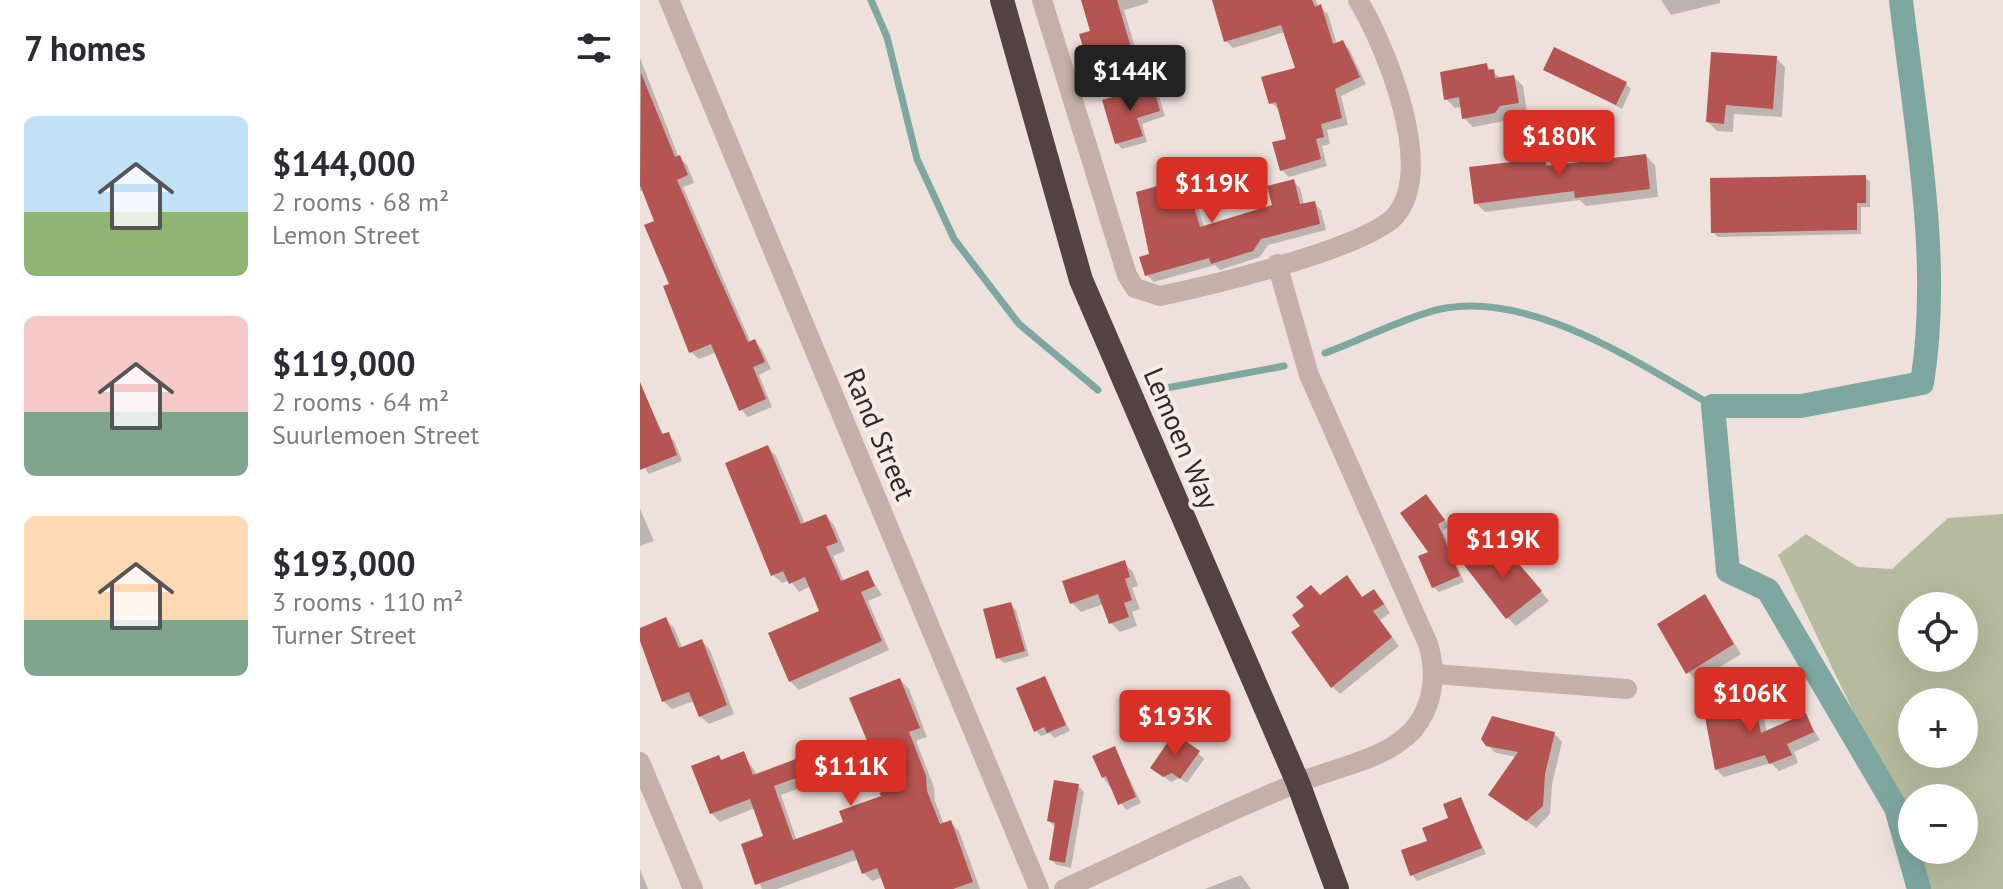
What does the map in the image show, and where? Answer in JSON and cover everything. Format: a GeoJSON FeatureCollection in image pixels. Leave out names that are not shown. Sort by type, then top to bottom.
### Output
{"type":"FeatureCollection","features":[{"type":"Feature","properties":{"kind":"highway","name":"Lemoen Way"},"geometry":{"type":"LineString","coordinates":[[1002,0],[1081,280],[1298,783],[1337,889]]}},
{"type":"Feature","properties":{"kind":"street","name":"Rand Street"},"geometry":{"type":"LineString","coordinates":[[669,0],[1039,889]]}},
{"type":"Feature","properties":{"kind":"street"},"geometry":{"type":"LineString","coordinates":[[1042,0],[1127,275],[1135,288],[1144,294],[1171,294],[1277,264],[1374,232],[1399,212],[1407,190],[1409,150],[1393,68],[1358,0]]}},
{"type":"Feature","properties":{"kind":"street"},"geometry":{"type":"LineString","coordinates":[[1064,889],[1298,783],[1402,740],[1420,719],[1435,674],[1428,644],[1309,375],[1277,264]]}},
{"type":"Feature","properties":{"kind":"street"},"geometry":{"type":"LineString","coordinates":[[1435,674],[1627,689]]}},
{"type":"Feature","properties":{"kind":"street"},"geometry":{"type":"LineString","coordinates":[[640,762],[693,889]]}},
{"type":"Feature","properties":{"kind":"green space"},"geometry":{"type":"Polygon","coordinates":[[[2003,514],[2003,889],[1923,889],[1915,864],[1978,864],[1978,784],[1898,784],[1898,812],[1891,790],[1778,555],[1806,534],[1858,567],[1892,569],[1948,518],[2003,514]]]}},
{"type":"Feature","properties":{"kind":"building"},"geometry":{"type":"Polygon","coordinates":[[[1081,0],[1117,0],[1133,54],[1089,67],[1079,34],[1090,31],[1081,0]]]}},
{"type":"Feature","properties":{"kind":"building"},"geometry":{"type":"Polygon","coordinates":[[[1212,0],[1312,0],[1315,7],[1321,4],[1333,44],[1343,40],[1360,77],[1335,89],[1342,118],[1321,124],[1324,137],[1316,139],[1321,159],[1280,171],[1272,142],[1286,139],[1276,102],[1269,104],[1261,77],[1295,68],[1281,25],[1224,42],[1212,0]]]}},
{"type":"Feature","properties":{"kind":"building"},"geometry":{"type":"Polygon","coordinates":[[[1554,47],[1627,82],[1616,105],[1543,70],[1554,47]]]}},
{"type":"Feature","properties":{"kind":"building"},"geometry":{"type":"Polygon","coordinates":[[[1711,52],[1777,56],[1773,109],[1726,105],[1724,124],[1706,122],[1711,52]]]}},
{"type":"Feature","properties":{"kind":"building"},"geometry":{"type":"Polygon","coordinates":[[[1487,63],[1488,70],[1494,69],[1495,78],[1514,75],[1519,103],[1500,106],[1495,113],[1462,119],[1459,97],[1444,100],[1440,72],[1487,63]]]}},
{"type":"Feature","properties":{"kind":"building"},"geometry":{"type":"Polygon","coordinates":[[[641,73],[675,157],[680,155],[688,175],[677,180],[748,342],[755,339],[765,362],[753,367],[766,399],[739,411],[711,344],[689,353],[663,286],[669,284],[644,225],[654,221],[640,185],[641,73]]]}},
{"type":"Feature","properties":{"kind":"building"},"geometry":{"type":"Polygon","coordinates":[[[1153,85],[1160,111],[1137,118],[1143,136],[1115,144],[1102,100],[1153,85]]]}},
{"type":"Feature","properties":{"kind":"building"},"geometry":{"type":"Polygon","coordinates":[[[1646,154],[1650,189],[1575,198],[1574,191],[1474,204],[1469,167],[1545,158],[1546,166],[1646,154]]]}},
{"type":"Feature","properties":{"kind":"building"},"geometry":{"type":"Polygon","coordinates":[[[1184,172],[1200,227],[1272,205],[1267,186],[1294,179],[1300,204],[1315,201],[1320,224],[1261,239],[1253,251],[1211,264],[1209,258],[1145,276],[1139,257],[1149,254],[1136,192],[1161,185],[1159,179],[1184,172]]]}},
{"type":"Feature","properties":{"kind":"building"},"geometry":{"type":"Polygon","coordinates":[[[1866,175],[1866,203],[1857,203],[1857,230],[1711,233],[1710,178],[1866,175]]]}},
{"type":"Feature","properties":{"kind":"building"},"geometry":{"type":"Polygon","coordinates":[[[640,382],[662,434],[669,432],[677,455],[640,470],[640,382]]]}},
{"type":"Feature","properties":{"kind":"building"},"geometry":{"type":"Polygon","coordinates":[[[768,445],[801,524],[826,514],[838,542],[826,547],[841,581],[868,570],[875,586],[861,592],[882,641],[789,682],[768,633],[819,611],[805,577],[789,584],[783,571],[771,576],[725,463],[768,445]]]}},
{"type":"Feature","properties":{"kind":"building"},"geometry":{"type":"Polygon","coordinates":[[[1426,494],[1445,520],[1438,524],[1460,576],[1432,588],[1418,556],[1428,552],[1400,513],[1426,494]]]}},
{"type":"Feature","properties":{"kind":"building"},"geometry":{"type":"Polygon","coordinates":[[[1489,546],[1499,558],[1508,551],[1542,591],[1506,619],[1464,565],[1489,546]]]}},
{"type":"Feature","properties":{"kind":"building"},"geometry":{"type":"Polygon","coordinates":[[[1125,560],[1130,577],[1125,579],[1132,600],[1124,603],[1129,617],[1109,624],[1098,594],[1070,604],[1062,581],[1125,560]]]}},
{"type":"Feature","properties":{"kind":"building"},"geometry":{"type":"Polygon","coordinates":[[[1347,575],[1362,597],[1374,589],[1384,604],[1373,611],[1392,637],[1331,688],[1291,632],[1300,626],[1292,615],[1304,606],[1296,597],[1311,585],[1320,595],[1347,575]]]}},
{"type":"Feature","properties":{"kind":"building"},"geometry":{"type":"Polygon","coordinates":[[[1705,594],[1734,644],[1686,674],[1657,624],[1705,594]]]}},
{"type":"Feature","properties":{"kind":"building"},"geometry":{"type":"Polygon","coordinates":[[[1011,602],[1025,651],[996,659],[983,609],[1011,602]]]}},
{"type":"Feature","properties":{"kind":"building"},"geometry":{"type":"Polygon","coordinates":[[[666,617],[679,648],[702,639],[727,705],[699,717],[689,692],[662,702],[640,641],[640,628],[666,617]]]}},
{"type":"Feature","properties":{"kind":"building"},"geometry":{"type":"Polygon","coordinates":[[[1045,676],[1066,725],[1047,733],[1044,727],[1034,732],[1016,688],[1045,676]]]}},
{"type":"Feature","properties":{"kind":"building"},"geometry":{"type":"Polygon","coordinates":[[[900,678],[920,728],[909,732],[926,776],[927,791],[940,824],[951,820],[973,882],[953,889],[885,889],[877,868],[862,874],[853,850],[755,885],[741,844],[763,836],[750,799],[710,814],[691,766],[719,755],[721,760],[744,751],[753,775],[804,756],[810,773],[774,786],[793,840],[843,822],[839,811],[881,796],[879,793],[888,790],[849,698],[900,678]]]}},
{"type":"Feature","properties":{"kind":"building"},"geometry":{"type":"Polygon","coordinates":[[[1754,698],[1761,733],[1806,713],[1814,732],[1787,744],[1792,755],[1769,764],[1765,755],[1715,770],[1704,712],[1723,708],[1722,703],[1754,698]]]}},
{"type":"Feature","properties":{"kind":"building"},"geometry":{"type":"Polygon","coordinates":[[[1492,716],[1555,732],[1545,774],[1543,806],[1526,821],[1488,795],[1518,752],[1486,746],[1481,739],[1492,716]]]}},
{"type":"Feature","properties":{"kind":"building"},"geometry":{"type":"Polygon","coordinates":[[[1174,733],[1200,751],[1180,779],[1172,773],[1163,777],[1150,768],[1174,733]]]}},
{"type":"Feature","properties":{"kind":"building"},"geometry":{"type":"Polygon","coordinates":[[[1115,746],[1136,797],[1118,805],[1106,776],[1102,778],[1092,756],[1115,746]]]}},
{"type":"Feature","properties":{"kind":"building"},"geometry":{"type":"Polygon","coordinates":[[[1054,780],[1079,784],[1065,863],[1049,860],[1055,823],[1047,821],[1054,780]]]}},
{"type":"Feature","properties":{"kind":"building"},"geometry":{"type":"Polygon","coordinates":[[[1461,797],[1482,848],[1410,876],[1401,850],[1427,841],[1422,828],[1448,818],[1443,804],[1461,797]]]}},
{"type":"Feature","properties":{"kind":"waterway"},"geometry":{"type":"LineString","coordinates":[[871,0],[887,37],[917,159],[954,239],[1019,324],[1098,390]]}},
{"type":"Feature","properties":{"kind":"waterway"},"geometry":{"type":"LineString","coordinates":[[1901,0],[1928,240],[1929,289],[1922,383],[1801,406],[1713,406],[1728,571],[1768,590],[1896,808],[1919,889]]}},
{"type":"Feature","properties":{"kind":"waterway"},"geometry":{"type":"LineString","coordinates":[[1325,353],[1433,311],[1480,306],[1515,311],[1586,336],[1713,406]]}},
{"type":"Feature","properties":{"kind":"waterway"},"geometry":{"type":"LineString","coordinates":[[1161,389],[1284,366]]}}]}
